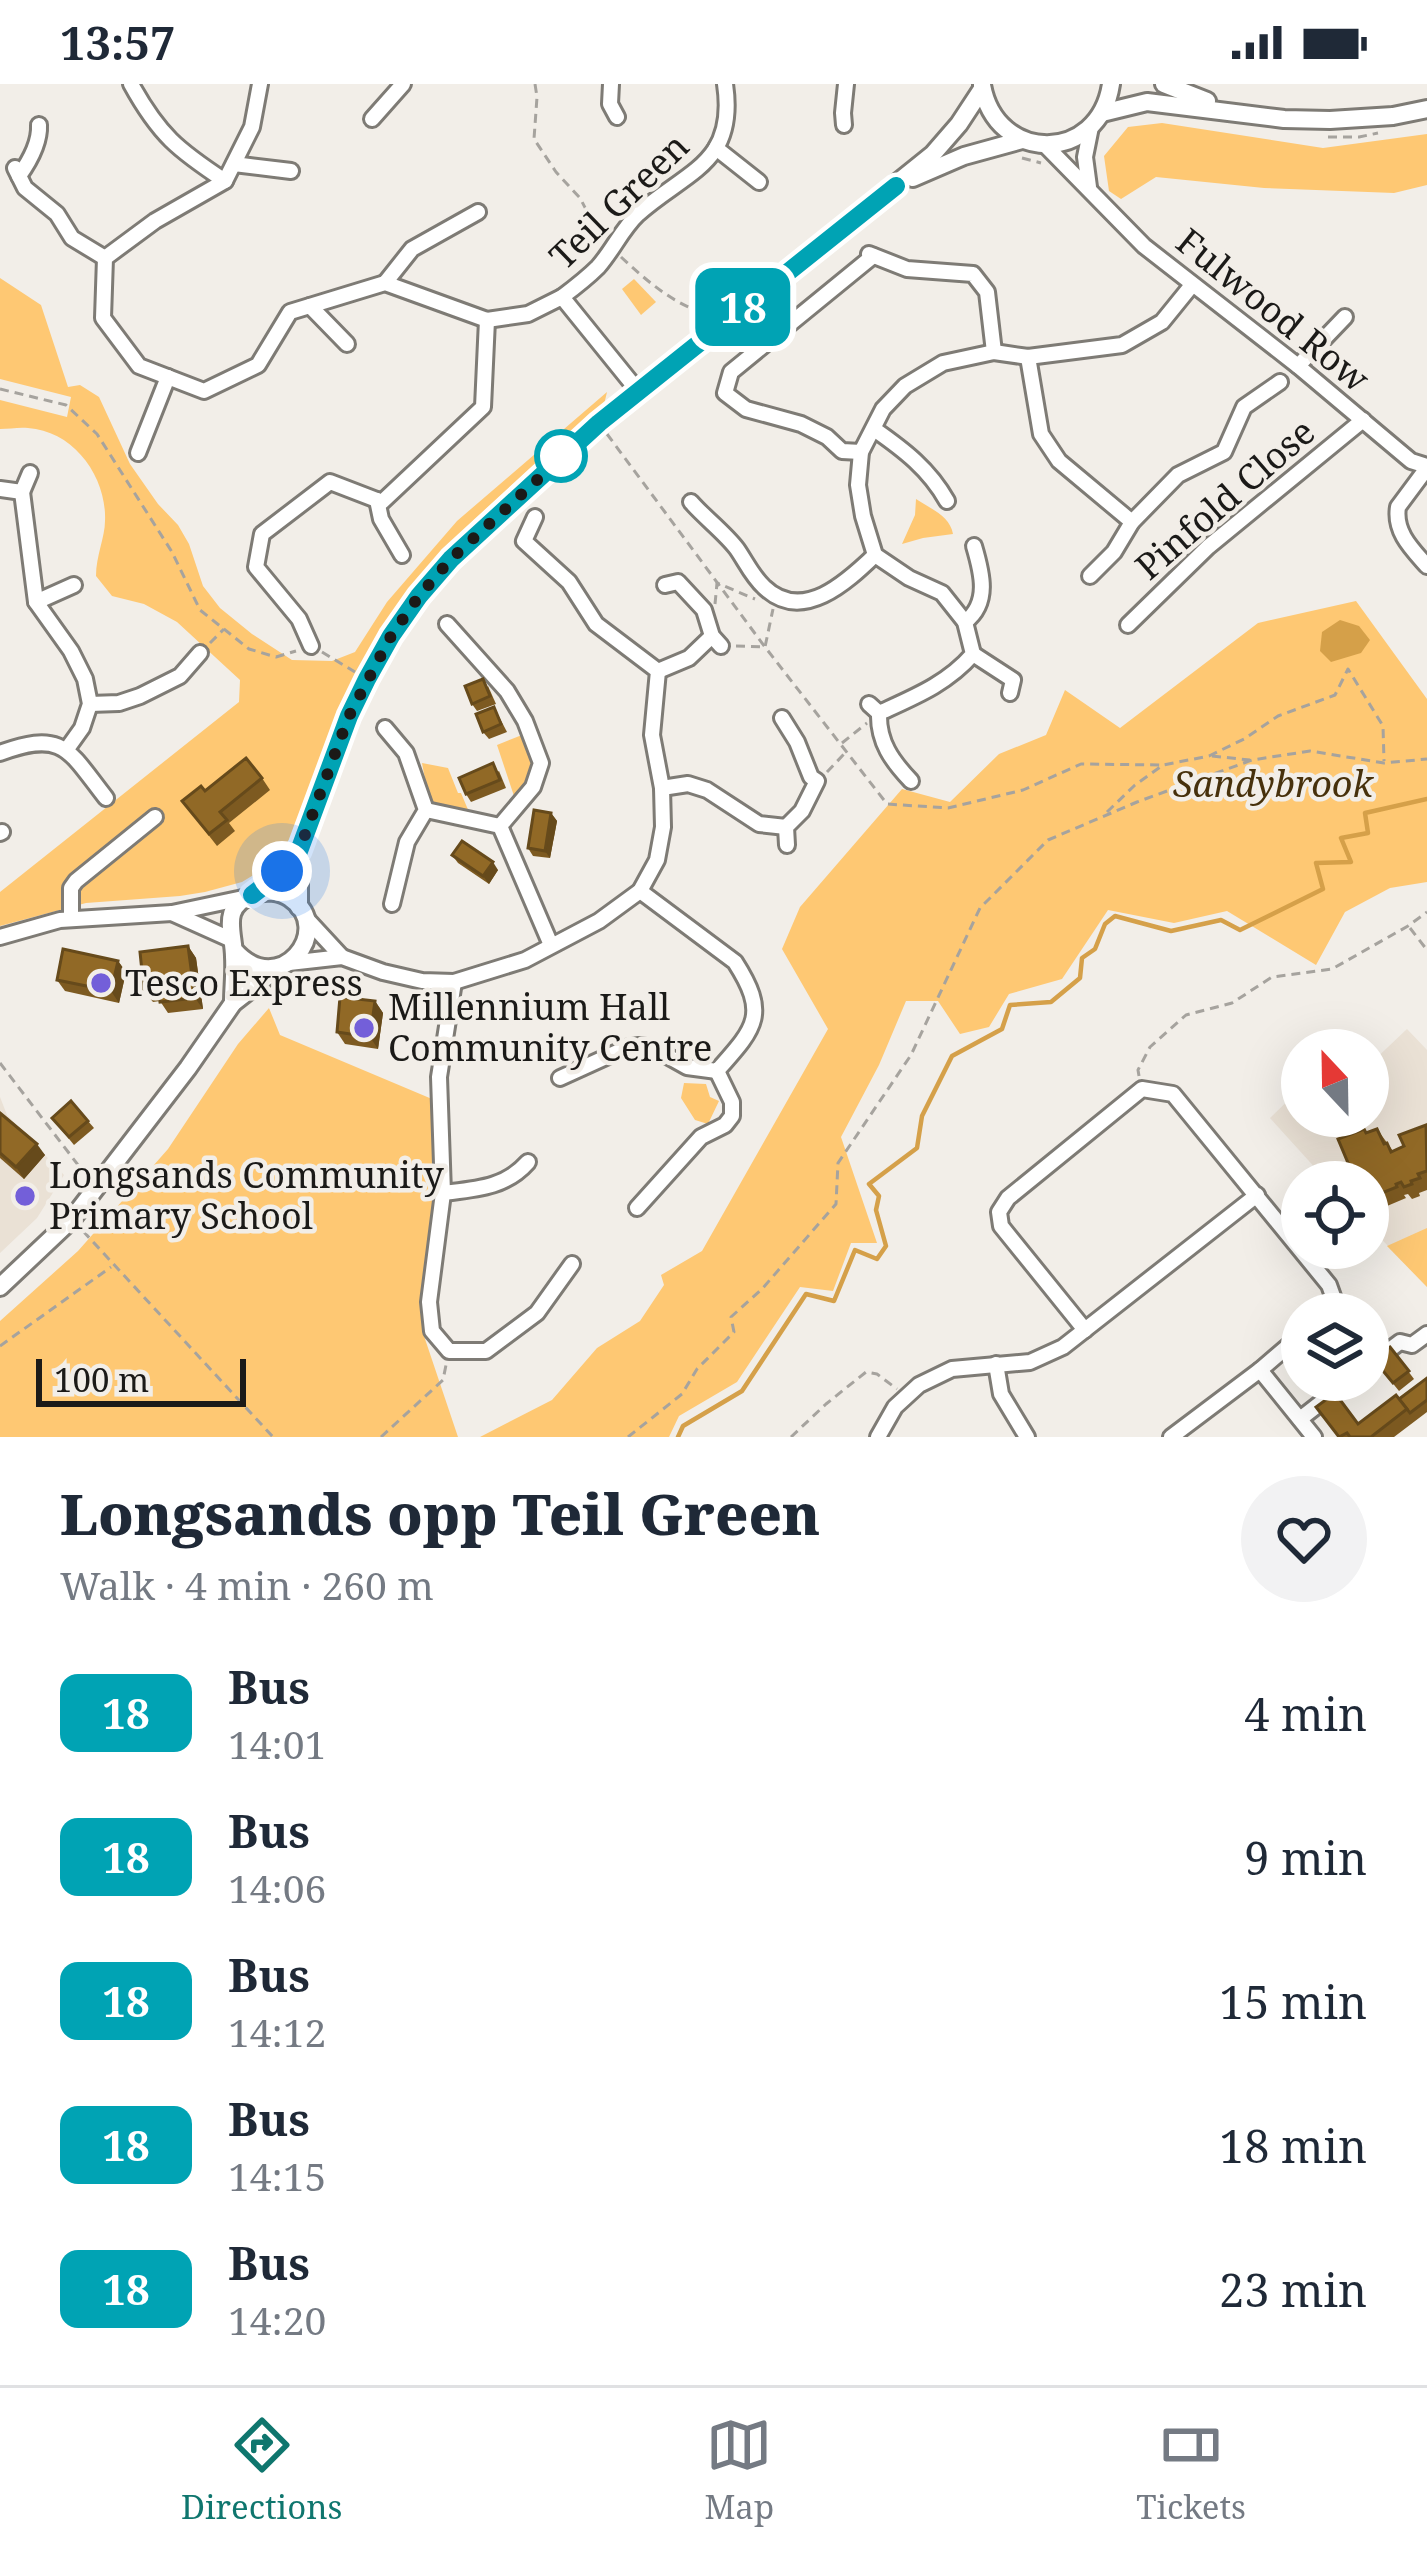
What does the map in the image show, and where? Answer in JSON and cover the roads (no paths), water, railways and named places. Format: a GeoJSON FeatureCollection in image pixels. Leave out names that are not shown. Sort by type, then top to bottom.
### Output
{"type":"FeatureCollection","features":[{"type":"Feature","properties":{"kind":"main road"},"geometry":{"type":"LineString","coordinates":[[1097,120],[1111,84]]}},
{"type":"Feature","properties":{"kind":"main road"},"geometry":{"type":"LineString","coordinates":[[1164,84],[1231,110]]}},
{"type":"Feature","properties":{"kind":"main road"},"geometry":{"type":"LineString","coordinates":[[982,86],[995,120],[1021,148]]}},
{"type":"Feature","properties":{"kind":"main road"},"geometry":{"type":"LineString","coordinates":[[0,1287],[72,1219],[233,1003],[284,965],[305,942],[299,851],[349,716],[410,609],[451,559],[599,423],[945,142],[982,86]]}},
{"type":"Feature","properties":{"kind":"main road"},"geometry":{"type":"LineString","coordinates":[[896,186],[964,156],[1062,143],[1097,120],[1147,101],[1284,119],[1394,116],[1427,109]]}},
{"type":"Feature","properties":{"kind":"main road"},"geometry":{"type":"LineString","coordinates":[[233,1003],[232,916],[299,851]]}},
{"type":"Feature","properties":{"kind":"main road"},"geometry":{"type":"LineString","coordinates":[[250,896],[278,892],[302,912]]}},
{"type":"Feature","properties":{"kind":"main road"},"geometry":{"type":"LineString","coordinates":[[232,944],[254,966],[284,965]]}},
{"type":"Feature","properties":{"kind":"street"},"geometry":{"type":"LineString","coordinates":[[131,84],[148,115],[179,150],[225,182]]}},
{"type":"Feature","properties":{"kind":"street"},"geometry":{"type":"LineString","coordinates":[[105,258],[154,221],[225,182],[252,128],[260,84]]}},
{"type":"Feature","properties":{"kind":"street"},"geometry":{"type":"LineString","coordinates":[[372,119],[404,84]]}},
{"type":"Feature","properties":{"kind":"street"},"geometry":{"type":"LineString","coordinates":[[610,84],[616,117]]}},
{"type":"Feature","properties":{"kind":"street","name":"Teil Green"},"geometry":{"type":"LineString","coordinates":[[562,298],[599,266],[639,213],[694,172],[716,148],[727,118],[725,84]]}},
{"type":"Feature","properties":{"kind":"street"},"geometry":{"type":"LineString","coordinates":[[844,125],[846,84]]}},
{"type":"Feature","properties":{"kind":"street"},"geometry":{"type":"LineString","coordinates":[[1089,190],[1085,158],[1097,120]]}},
{"type":"Feature","properties":{"kind":"street"},"geometry":{"type":"LineString","coordinates":[[38,125],[31,158],[17,172],[25,188],[57,214],[72,238],[105,258]]}},
{"type":"Feature","properties":{"kind":"street","name":"Fulwood Row"},"geometry":{"type":"LineString","coordinates":[[1045,145],[1144,246],[1411,460],[1427,467]]}},
{"type":"Feature","properties":{"kind":"street","name":"Teil Green"},"geometry":{"type":"LineString","coordinates":[[716,148],[759,182]]}},
{"type":"Feature","properties":{"kind":"street"},"geometry":{"type":"LineString","coordinates":[[234,164],[291,171]]}},
{"type":"Feature","properties":{"kind":"street"},"geometry":{"type":"LineString","coordinates":[[105,258],[103,318],[139,366],[204,391],[258,365],[290,312],[385,283],[412,249],[478,212]]}},
{"type":"Feature","properties":{"kind":"street"},"geometry":{"type":"LineString","coordinates":[[861,452],[842,451],[801,424],[746,409],[725,393],[731,373],[871,255],[907,268],[973,274],[988,292],[994,352]]}},
{"type":"Feature","properties":{"kind":"street"},"geometry":{"type":"LineString","coordinates":[[385,283],[487,320],[527,314],[562,298],[638,391]]}},
{"type":"Feature","properties":{"kind":"street"},"geometry":{"type":"LineString","coordinates":[[1010,693],[1012,680],[973,654],[965,622],[942,593],[875,555],[858,485],[861,452],[883,409],[904,386],[944,363],[994,352],[1028,357],[1122,345],[1162,322],[1192,285]]}},
{"type":"Feature","properties":{"kind":"street"},"geometry":{"type":"LineString","coordinates":[[310,306],[347,344]]}},
{"type":"Feature","properties":{"kind":"street"},"geometry":{"type":"LineString","coordinates":[[1298,366],[1345,317]]}},
{"type":"Feature","properties":{"kind":"street"},"geometry":{"type":"LineString","coordinates":[[311,646],[299,619],[256,567],[262,534],[330,482],[382,502],[483,407],[487,320]]}},
{"type":"Feature","properties":{"kind":"street"},"geometry":{"type":"LineString","coordinates":[[1028,357],[1041,434],[1059,461],[1132,522]]}},
{"type":"Feature","properties":{"kind":"street"},"geometry":{"type":"LineString","coordinates":[[138,453],[168,377]]}},
{"type":"Feature","properties":{"kind":"street"},"geometry":{"type":"LineString","coordinates":[[1090,576],[1114,553],[1132,522],[1178,475],[1224,452],[1244,407],[1280,382]]}},
{"type":"Feature","properties":{"kind":"street","name":"Pinfold Close"},"geometry":{"type":"LineString","coordinates":[[1128,625],[1208,547],[1363,420]]}},
{"type":"Feature","properties":{"kind":"street"},"geometry":{"type":"LineString","coordinates":[[874,429],[911,455],[947,502]]}},
{"type":"Feature","properties":{"kind":"street"},"geometry":{"type":"LineString","coordinates":[[1427,467],[1396,515],[1402,535],[1427,566]]}},
{"type":"Feature","properties":{"kind":"street"},"geometry":{"type":"LineString","coordinates":[[29,473],[22,492],[36,602],[71,651],[85,679],[90,704],[82,728],[67,749]]}},
{"type":"Feature","properties":{"kind":"street"},"geometry":{"type":"LineString","coordinates":[[0,489],[22,492]]}},
{"type":"Feature","properties":{"kind":"street"},"geometry":{"type":"LineString","coordinates":[[377,500],[381,519],[402,556]]}},
{"type":"Feature","properties":{"kind":"street"},"geometry":{"type":"LineString","coordinates":[[691,502],[735,547],[767,592],[810,602],[848,581],[875,555]]}},
{"type":"Feature","properties":{"kind":"street"},"geometry":{"type":"LineString","coordinates":[[536,517],[524,541],[568,582],[596,624],[658,671]]}},
{"type":"Feature","properties":{"kind":"street"},"geometry":{"type":"LineString","coordinates":[[965,622],[976,614],[982,598],[974,546]]}},
{"type":"Feature","properties":{"kind":"street"},"geometry":{"type":"LineString","coordinates":[[658,671],[717,641],[704,610],[678,582],[665,584]]}},
{"type":"Feature","properties":{"kind":"street"},"geometry":{"type":"LineString","coordinates":[[36,602],[74,585]]}},
{"type":"Feature","properties":{"kind":"street"},"geometry":{"type":"LineString","coordinates":[[447,623],[507,691],[541,763],[533,787],[500,826]]}},
{"type":"Feature","properties":{"kind":"street"},"geometry":{"type":"LineString","coordinates":[[90,704],[140,696],[180,676],[200,653]]}},
{"type":"Feature","properties":{"kind":"street"},"geometry":{"type":"LineString","coordinates":[[911,781],[885,747],[874,709],[955,675],[973,654]]}},
{"type":"Feature","properties":{"kind":"street"},"geometry":{"type":"LineString","coordinates":[[284,965],[342,957],[422,981],[454,982],[525,960],[599,921],[640,891],[657,860],[663,826],[652,735],[658,671]]}},
{"type":"Feature","properties":{"kind":"street"},"geometry":{"type":"LineString","coordinates":[[782,718],[812,775],[802,811],[786,827],[787,845]]}},
{"type":"Feature","properties":{"kind":"street"},"geometry":{"type":"LineString","coordinates":[[385,728],[406,753],[426,810]]}},
{"type":"Feature","properties":{"kind":"street"},"geometry":{"type":"LineString","coordinates":[[0,753],[44,741],[67,749],[106,798]]}},
{"type":"Feature","properties":{"kind":"street"},"geometry":{"type":"LineString","coordinates":[[662,788],[688,784],[707,790],[759,824],[786,827]]}},
{"type":"Feature","properties":{"kind":"street"},"geometry":{"type":"LineString","coordinates":[[426,810],[500,826]]}},
{"type":"Feature","properties":{"kind":"street"},"geometry":{"type":"LineString","coordinates":[[392,904],[407,842],[426,810]]}},
{"type":"Feature","properties":{"kind":"street"},"geometry":{"type":"LineString","coordinates":[[71,918],[71,888],[76,881],[155,817]]}},
{"type":"Feature","properties":{"kind":"street"},"geometry":{"type":"LineString","coordinates":[[500,826],[551,945]]}},
{"type":"Feature","properties":{"kind":"street"},"geometry":{"type":"LineString","coordinates":[[640,891],[721,949],[746,978],[756,1013],[753,1024],[717,1071]]}},
{"type":"Feature","properties":{"kind":"street"},"geometry":{"type":"LineString","coordinates":[[0,937],[71,918],[172,913],[250,896]]}},
{"type":"Feature","properties":{"kind":"street"},"geometry":{"type":"LineString","coordinates":[[302,912],[342,957]]}},
{"type":"Feature","properties":{"kind":"street"},"geometry":{"type":"LineString","coordinates":[[172,913],[232,944]]}},
{"type":"Feature","properties":{"kind":"street"},"geometry":{"type":"LineString","coordinates":[[454,982],[439,1077],[443,1193],[429,1301],[432,1331],[448,1351],[486,1351],[537,1313],[572,1264]]}},
{"type":"Feature","properties":{"kind":"street"},"geometry":{"type":"LineString","coordinates":[[560,1078],[639,1046],[653,1048],[687,1067],[717,1071]]}},
{"type":"Feature","properties":{"kind":"street"},"geometry":{"type":"LineString","coordinates":[[638,1208],[701,1137],[732,1116],[732,1102],[717,1071]]}},
{"type":"Feature","properties":{"kind":"street"},"geometry":{"type":"LineString","coordinates":[[1085,1330],[1001,1226],[999,1212],[1008,1198],[1142,1089],[1173,1094],[1332,1293]]}},
{"type":"Feature","properties":{"kind":"street"},"geometry":{"type":"LineString","coordinates":[[443,1193],[493,1187],[516,1175],[528,1162]]}},
{"type":"Feature","properties":{"kind":"street"},"geometry":{"type":"LineString","coordinates":[[878,1437],[895,1407],[919,1384],[952,1369],[1030,1362],[1064,1347],[1257,1195]]}},
{"type":"Feature","properties":{"kind":"street"},"geometry":{"type":"LineString","coordinates":[[1389,1350],[1400,1342],[1412,1345],[1427,1334]]}},
{"type":"Feature","properties":{"kind":"street"},"geometry":{"type":"LineString","coordinates":[[1172,1437],[1281,1352]]}},
{"type":"Feature","properties":{"kind":"street"},"geometry":{"type":"LineString","coordinates":[[996,1364],[1001,1394],[1027,1437]]}},
{"type":"Feature","properties":{"kind":"street"},"geometry":{"type":"LineString","coordinates":[[1260,1370],[1314,1437]]}},
{"type":"Feature","properties":{"kind":"street"},"geometry":{"type":"LineString","coordinates":[[1300,1419],[1323,1401]]}},
{"type":"Feature","properties":{"kind":"waterway"},"geometry":{"type":"LineString","coordinates":[[678,1437],[683,1426],[742,1391],[806,1294],[834,1301],[855,1250],[877,1259],[886,1246],[876,1210],[879,1196],[869,1184],[917,1148],[922,1116],[952,1056],[1002,1029],[1010,1005],[1051,1002],[1080,978],[1082,958],[1095,949],[1105,924],[1115,916],[1171,931],[1221,920],[1240,930],[1323,889],[1316,863],[1351,862],[1341,838],[1368,833],[1365,813],[1427,799]]}},
{"type":"Feature","properties":{"kind":"place","name":"Tesco Express"},"geometry":{"type":"Point","coordinates":[101,983]}},
{"type":"Feature","properties":{"kind":"place","name":"Millennium Hall Community Centre"},"geometry":{"type":"Point","coordinates":[364,1028]}},
{"type":"Feature","properties":{"kind":"place","name":"Longsands Community Primary School"},"geometry":{"type":"Point","coordinates":[25,1196]}},
{"type":"Feature","properties":{"kind":"park label","name":"Sandybrook"},"geometry":{"type":"Point","coordinates":[1273,784]}}]}
